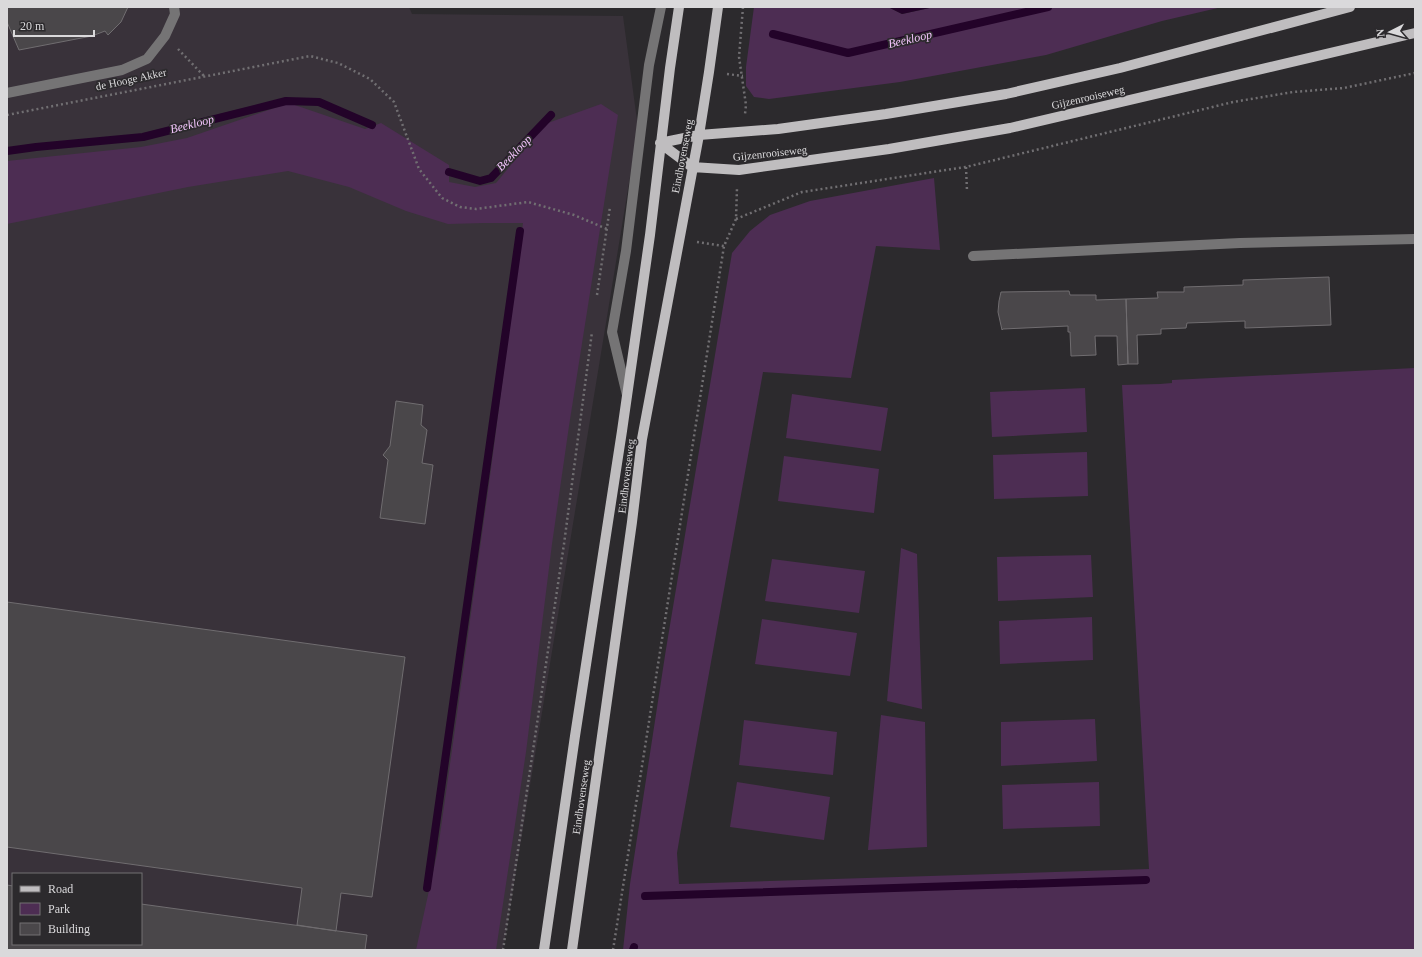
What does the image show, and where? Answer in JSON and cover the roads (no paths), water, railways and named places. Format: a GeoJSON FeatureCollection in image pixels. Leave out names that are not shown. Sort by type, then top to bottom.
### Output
{"type":"FeatureCollection","features":[{"type":"Feature","properties":{"kind":"main road","name":"Eindhovenseweg"},"geometry":{"type":"LineString","coordinates":[[544,950],[650,235],[660,143],[679,7]]}},
{"type":"Feature","properties":{"kind":"main road","name":"Eindhovenseweg"},"geometry":{"type":"LineString","coordinates":[[572,950],[642,439],[699,135],[710,72],[718,7]]}},
{"type":"Feature","properties":{"kind":"main road","name":"Gijzenrooiseweg"},"geometry":{"type":"LineString","coordinates":[[660,143],[699,135],[778,130],[1006,94],[1120,68],[1350,7]]}},
{"type":"Feature","properties":{"kind":"main road","name":"Gijzenrooiseweg"},"geometry":{"type":"LineString","coordinates":[[692,167],[739,170],[948,140],[1010,128],[1415,33]]}},
{"type":"Feature","properties":{"kind":"main road"},"geometry":{"type":"LineString","coordinates":[[660,143],[692,167]]}},
{"type":"Feature","properties":{"kind":"street","name":"de Hooge Akker"},"geometry":{"type":"LineString","coordinates":[[7,92],[122,70],[147,59],[165,36],[175,14],[174,7]]}},
{"type":"Feature","properties":{"kind":"street","name":"Eindhovenseweg"},"geometry":{"type":"LineString","coordinates":[[627,395],[612,332],[626,251],[649,65],[661,7]]}},
{"type":"Feature","properties":{"kind":"street"},"geometry":{"type":"LineString","coordinates":[[973,256],[1240,243],[1415,239]]}},
{"type":"Feature","properties":{"kind":"waterway","name":"Beekloop"},"geometry":{"type":"LineString","coordinates":[[773,34],[848,53],[1048,7]]}},
{"type":"Feature","properties":{"kind":"waterway","name":"Beekloop"},"geometry":{"type":"LineString","coordinates":[[7,151],[143,137],[286,101],[319,102],[372,125]]}},
{"type":"Feature","properties":{"kind":"waterway","name":"Beekloop"},"geometry":{"type":"LineString","coordinates":[[449,172],[480,181],[491,178],[551,115]]}},
{"type":"Feature","properties":{"kind":"waterway"},"geometry":{"type":"LineString","coordinates":[[427,888],[520,231]]}},
{"type":"Feature","properties":{"kind":"waterway"},"geometry":{"type":"LineString","coordinates":[[645,896],[1146,880]]}}]}
